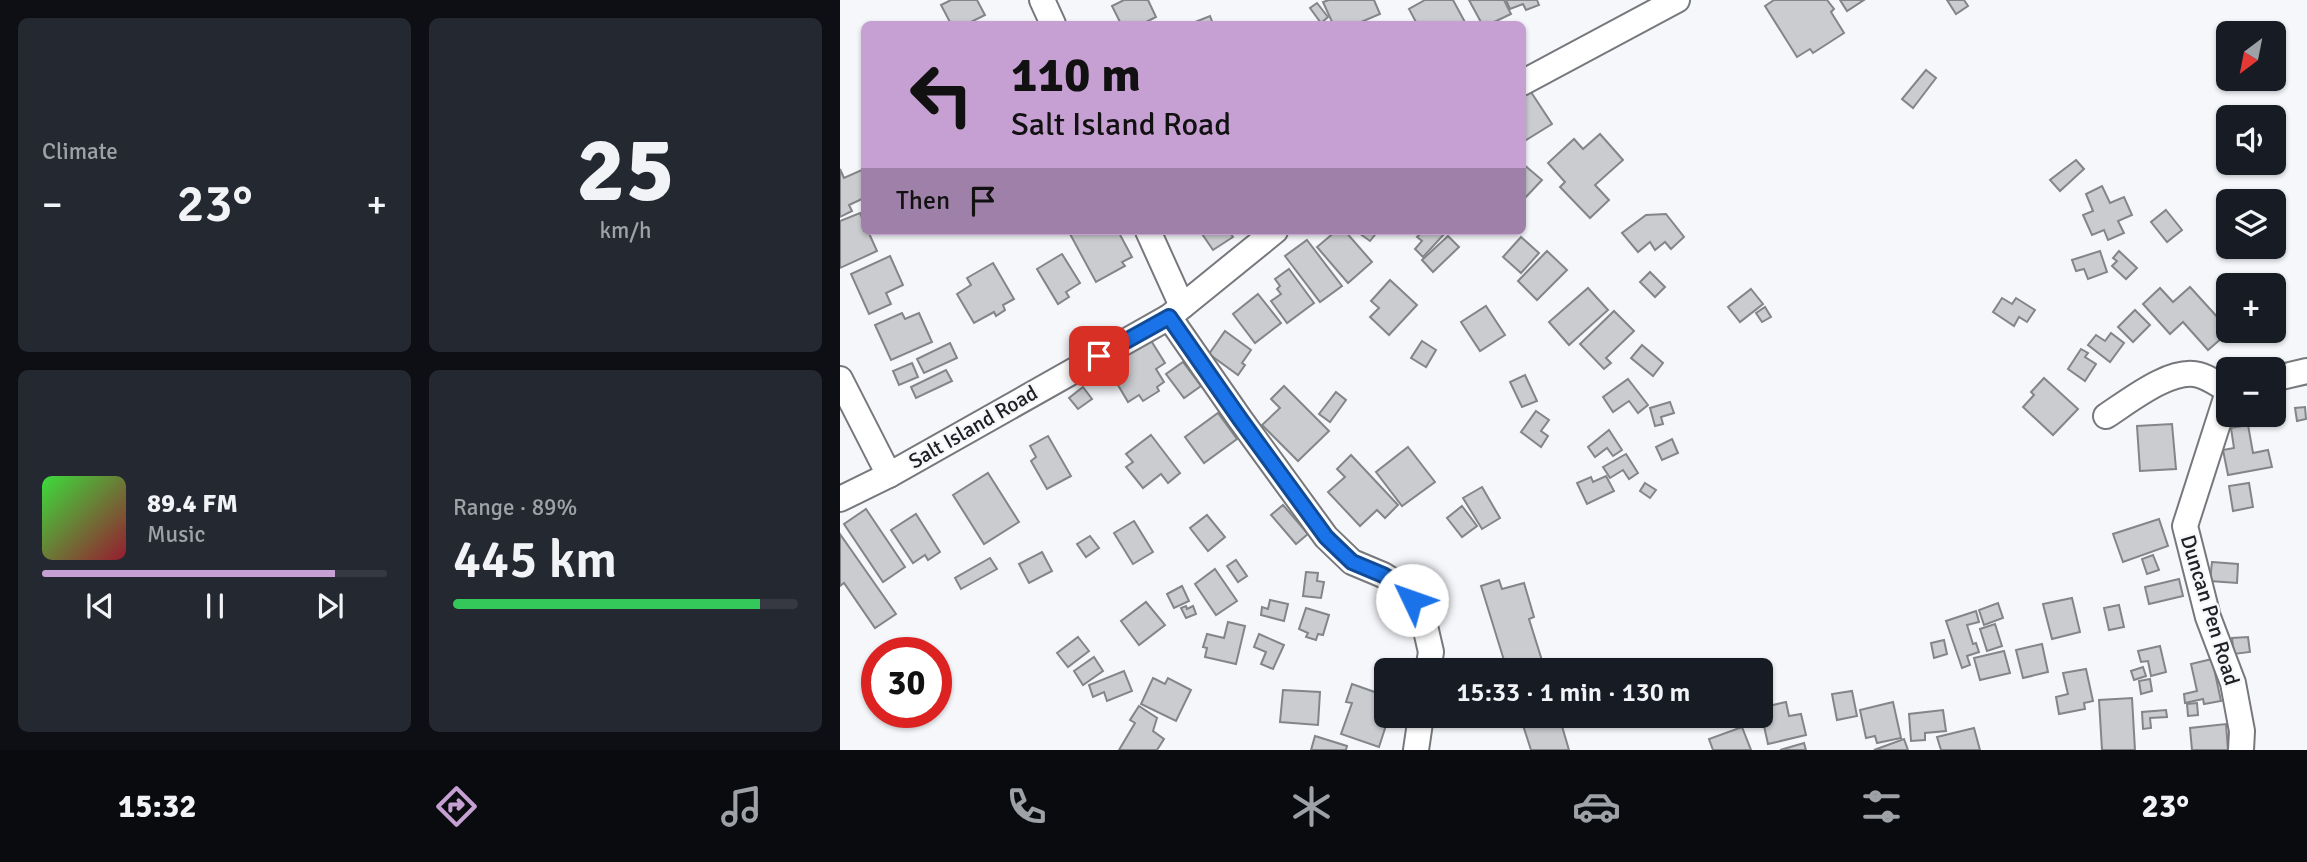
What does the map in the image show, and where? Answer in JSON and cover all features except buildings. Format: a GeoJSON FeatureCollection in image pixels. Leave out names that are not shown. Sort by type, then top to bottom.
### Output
{"type":"FeatureCollection","features":[{"type":"Feature","properties":{"kind":"street"},"geometry":{"type":"LineString","coordinates":[[1042,0],[1052,21]]}},
{"type":"Feature","properties":{"kind":"street"},"geometry":{"type":"LineString","coordinates":[[1526,81],[1677,0]]}},
{"type":"Feature","properties":{"kind":"street"},"geometry":{"type":"LineString","coordinates":[[1148,235],[1175,312],[1240,419],[1326,537],[1352,562],[1401,586],[1422,613],[1430,658]]}},
{"type":"Feature","properties":{"kind":"street","name":"Salt Island Road"},"geometry":{"type":"LineString","coordinates":[[840,499],[889,475],[1175,312],[1270,235]]}},
{"type":"Feature","properties":{"kind":"street"},"geometry":{"type":"LineString","coordinates":[[2286,376],[2307,371]]}},
{"type":"Feature","properties":{"kind":"street","name":"Duncan Pen Road"},"geometry":{"type":"LineString","coordinates":[[2106,416],[2166,379],[2198,374],[2216,384]]}},
{"type":"Feature","properties":{"kind":"street"},"geometry":{"type":"LineString","coordinates":[[840,379],[889,475]]}},
{"type":"Feature","properties":{"kind":"street","name":"Duncan Pen Road"},"geometry":{"type":"LineString","coordinates":[[2217,427],[2185,526],[2208,617],[2232,683],[2242,731],[2241,750]]}},
{"type":"Feature","properties":{"kind":"street"},"geometry":{"type":"LineString","coordinates":[[1416,750],[1419,728]]}},
{"type":"Feature","properties":{"kind":"route"},"geometry":{"type":"LineString","coordinates":[[1099,356],[1169,317],[1326,537],[1352,562],[1401,586],[1412,600]]}}]}
